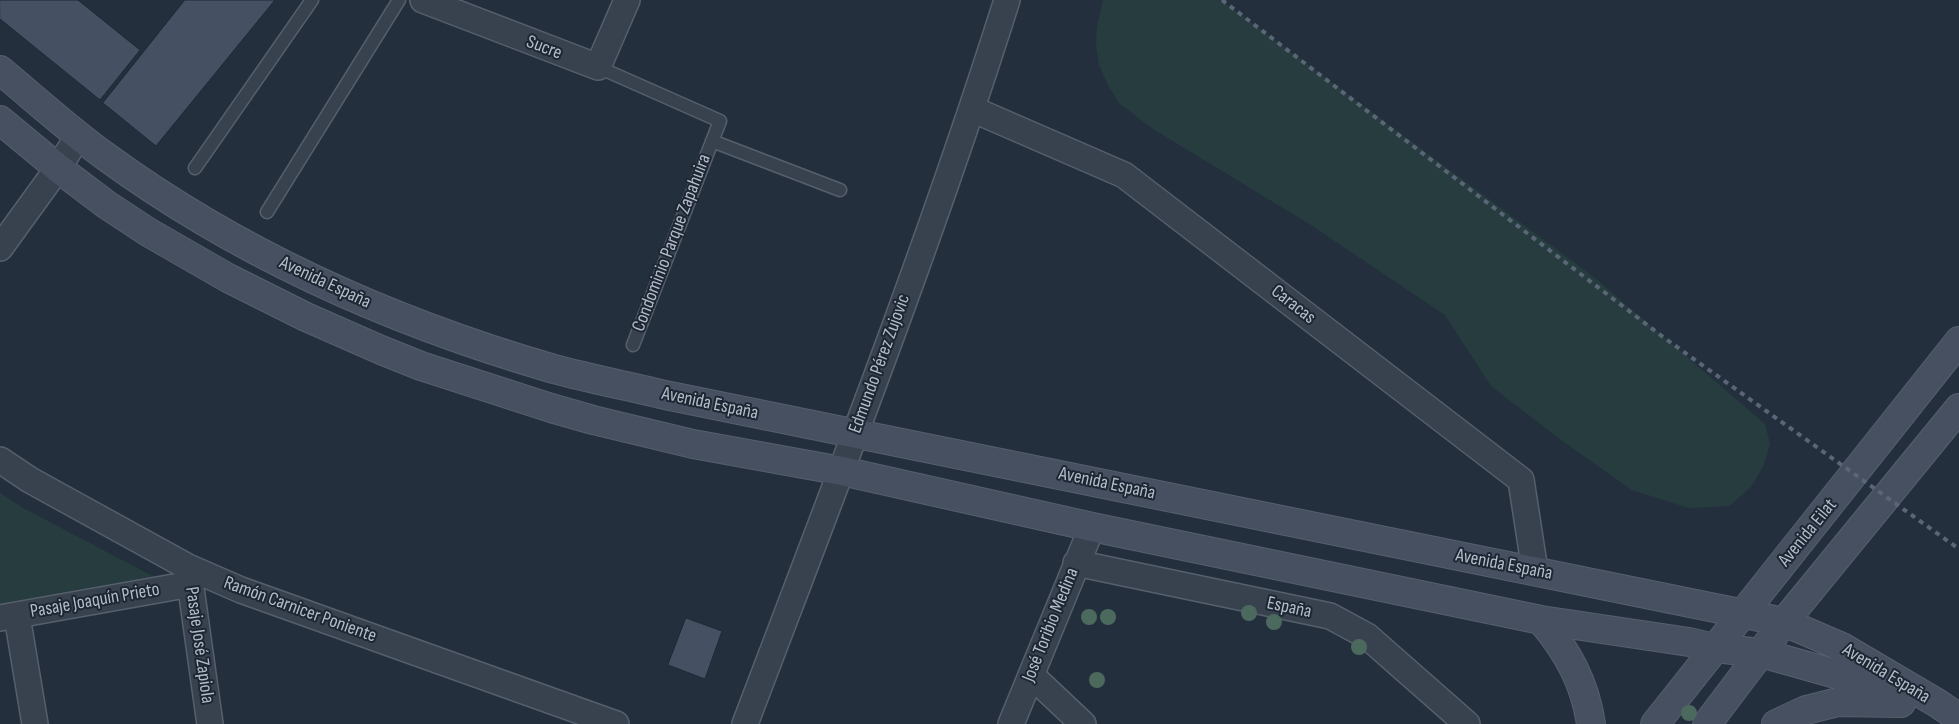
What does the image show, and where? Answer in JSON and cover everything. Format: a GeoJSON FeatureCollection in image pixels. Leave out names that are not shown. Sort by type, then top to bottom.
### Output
{"type":"FeatureCollection","features":[{"type":"Feature","properties":{"kind":"street","name":"Sucre"},"geometry":{"type":"LineString","coordinates":[[423,0],[598,67]]}},
{"type":"Feature","properties":{"kind":"street"},"geometry":{"type":"LineString","coordinates":[[598,67],[627,0]]}},
{"type":"Feature","properties":{"kind":"street","name":"Edmundo Pérez Zujovic"},"geometry":{"type":"LineString","coordinates":[[745,724],[842,470],[972,109],[1007,0]]}},
{"type":"Feature","properties":{"kind":"street","name":"Avenida España"},"geometry":{"type":"LineString","coordinates":[[0,70],[105,156],[168,199],[246,244],[330,286],[432,329],[517,358],[665,395],[1784,622],[1842,647],[1948,711]]}},
{"type":"Feature","properties":{"kind":"street","name":"Caracas"},"geometry":{"type":"LineString","coordinates":[[972,109],[1124,175],[1521,480],[1535,571]]}},
{"type":"Feature","properties":{"kind":"street","name":"Avenida España"},"geometry":{"type":"LineString","coordinates":[[0,120],[58,168],[148,232],[220,273],[306,317],[381,350],[509,395],[593,420],[693,444],[842,470],[1092,527],[1541,620],[1689,642],[1715,648],[1760,653],[1948,711]]}},
{"type":"Feature","properties":{"kind":"street"},"geometry":{"type":"LineString","coordinates":[[0,248],[58,168],[78,135]]}},
{"type":"Feature","properties":{"kind":"street","name":"Avenida Eilat"},"geometry":{"type":"LineString","coordinates":[[1655,724],[1959,341]]}},
{"type":"Feature","properties":{"kind":"street","name":"Avenida Eilat"},"geometry":{"type":"LineString","coordinates":[[1707,724],[1784,622],[1959,408]]}},
{"type":"Feature","properties":{"kind":"street","name":"Ramón Carnicer Poniente"},"geometry":{"type":"LineString","coordinates":[[0,460],[189,575],[241,590],[616,724]]}},
{"type":"Feature","properties":{"kind":"street","name":"José Toribio Medina"},"geometry":{"type":"LineString","coordinates":[[1011,724],[1092,527]]}},
{"type":"Feature","properties":{"kind":"street","name":"España"},"geometry":{"type":"LineString","coordinates":[[1076,563],[1330,616],[1367,636],[1467,724]]}},
{"type":"Feature","properties":{"kind":"street","name":"Pasaje Joaquín Prieto"},"geometry":{"type":"LineString","coordinates":[[9,617],[189,575]]}},
{"type":"Feature","properties":{"kind":"street","name":"Pasaje José Zapiola"},"geometry":{"type":"LineString","coordinates":[[189,575],[210,724]]}},
{"type":"Feature","properties":{"kind":"street"},"geometry":{"type":"LineString","coordinates":[[9,617],[35,724]]}},
{"type":"Feature","properties":{"kind":"street"},"geometry":{"type":"LineString","coordinates":[[1541,620],[1560,642],[1576,670],[1588,702],[1591,724]]}},
{"type":"Feature","properties":{"kind":"street"},"geometry":{"type":"LineString","coordinates":[[1031,675],[1083,724]]}},
{"type":"Feature","properties":{"kind":"street"},"geometry":{"type":"LineString","coordinates":[[1776,724],[1806,710],[1838,702],[1948,711]]}},
{"type":"Feature","properties":{"kind":"lane"},"geometry":{"type":"LineString","coordinates":[[195,168],[312,0]]}},
{"type":"Feature","properties":{"kind":"lane"},"geometry":{"type":"LineString","coordinates":[[267,212],[399,0]]}},
{"type":"Feature","properties":{"kind":"lane","name":"Condominio Parque Zapahuira"},"geometry":{"type":"LineString","coordinates":[[598,67],[720,121],[633,345]]}},
{"type":"Feature","properties":{"kind":"lane","name":"Condominio Parque Zapahuira"},"geometry":{"type":"LineString","coordinates":[[712,141],[840,190]]}},
{"type":"Feature","properties":{"kind":"green space"},"geometry":{"type":"Polygon","coordinates":[[[1103,0],[1221,0],[1595,278],[1765,424],[1770,444],[1763,467],[1751,487],[1729,506],[1689,508],[1632,490],[1561,440],[1491,386],[1445,315],[1311,225],[1153,129],[1119,103],[1099,65],[1096,44],[1097,27],[1103,0]]]}},
{"type":"Feature","properties":{"kind":"green space"},"geometry":{"type":"Polygon","coordinates":[[[0,493],[25,509],[160,580],[0,605],[0,493]]]}},
{"type":"Feature","properties":{"kind":"building"},"geometry":{"type":"Polygon","coordinates":[[[0,0],[78,0],[140,50],[100,100],[0,19],[0,0]]]}},
{"type":"Feature","properties":{"kind":"building"},"geometry":{"type":"Polygon","coordinates":[[[185,0],[275,0],[156,146],[103,103],[185,0]]]}},
{"type":"Feature","properties":{"kind":"building"},"geometry":{"type":"Polygon","coordinates":[[[686,618],[722,631],[705,679],[668,665],[686,618]]]}},
{"type":"Feature","properties":{"kind":"railway"},"geometry":{"type":"LineString","coordinates":[[1222,0],[1663,337],[1959,549]]}}]}
